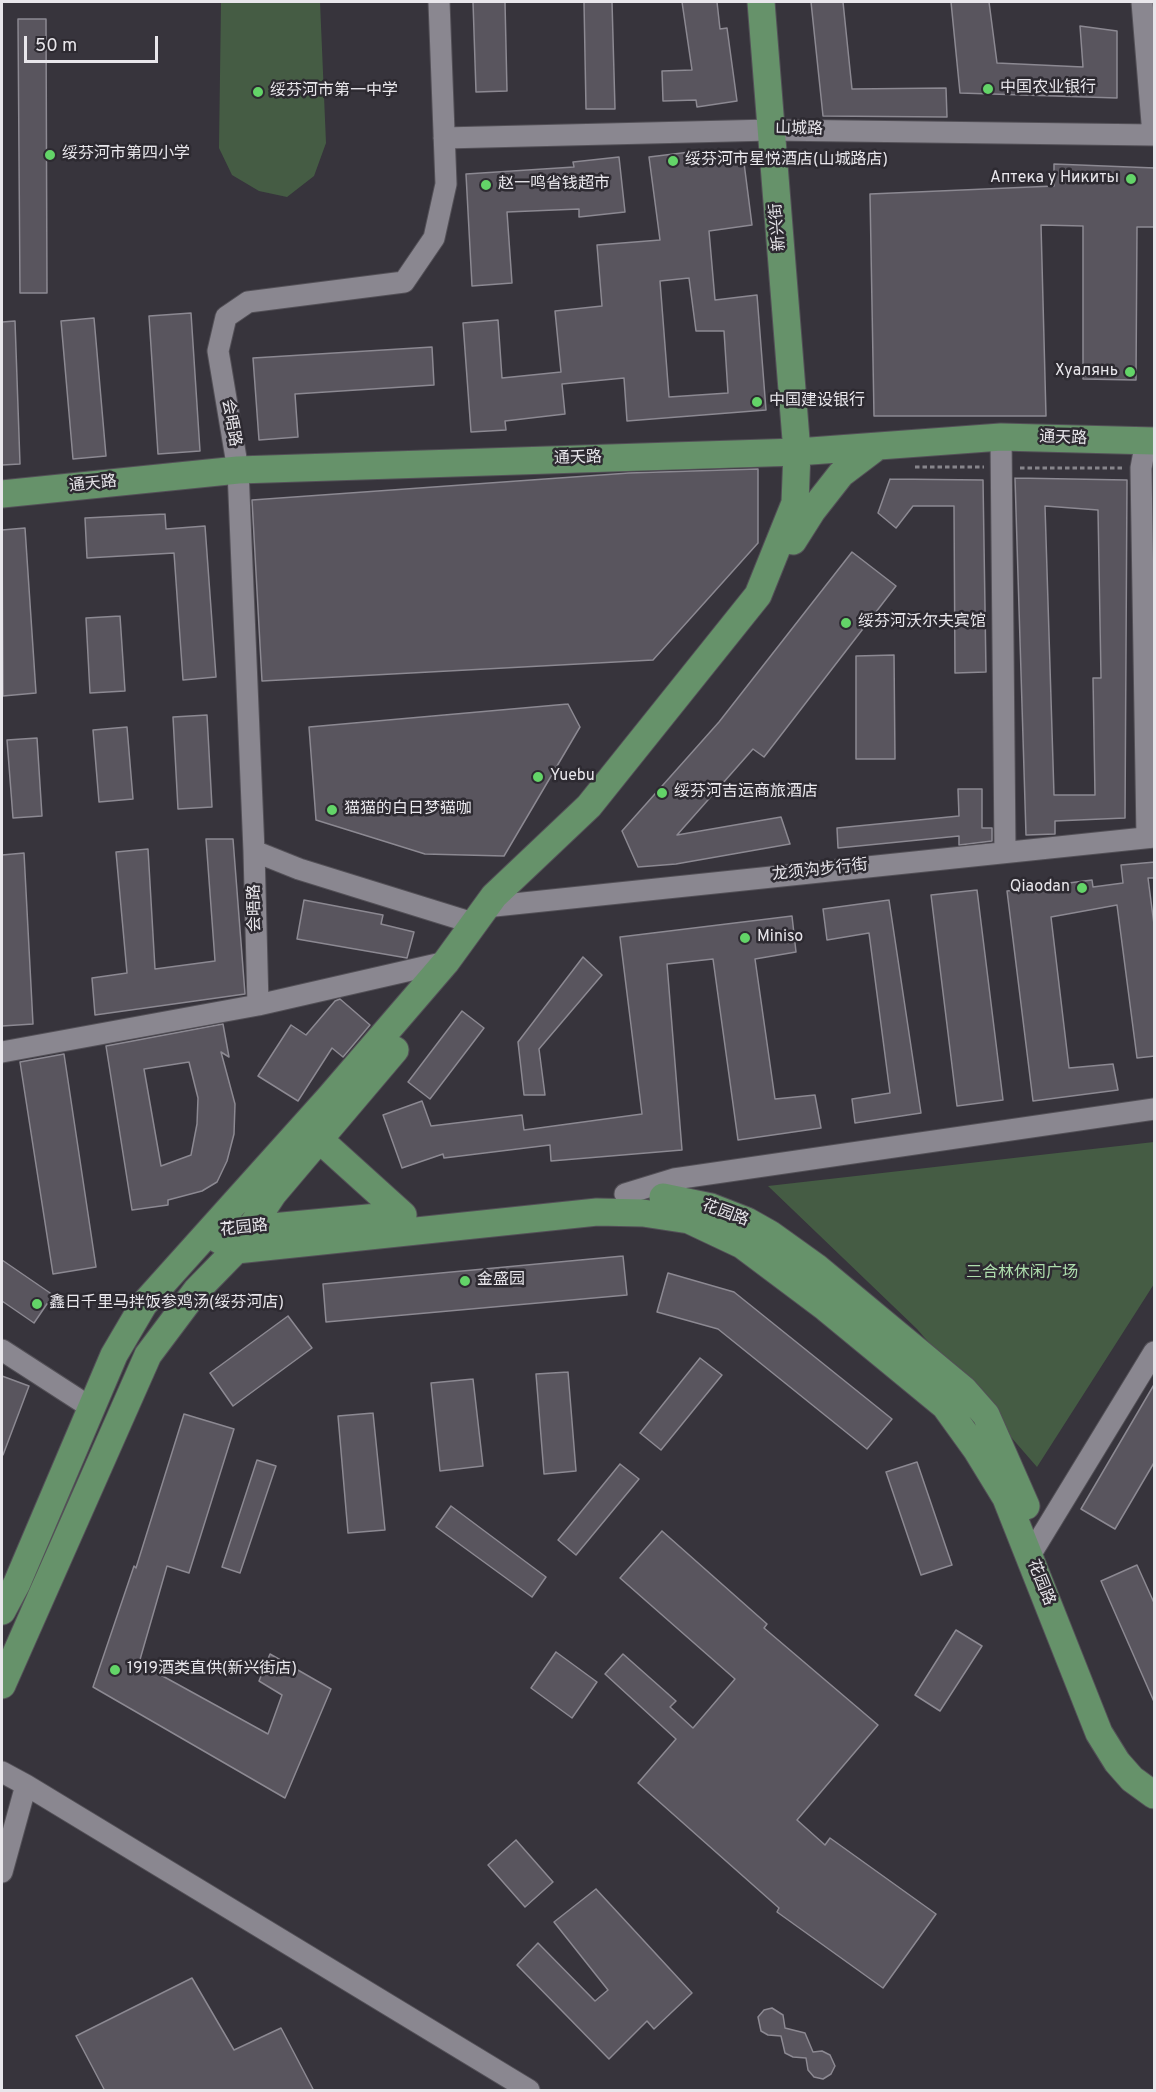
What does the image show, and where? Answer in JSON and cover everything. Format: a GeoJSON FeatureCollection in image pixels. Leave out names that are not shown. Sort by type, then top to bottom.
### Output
{"type":"FeatureCollection","features":[{"type":"Feature","properties":{"kind":"main road","name":"新兴街"},"geometry":{"type":"LineString","coordinates":[[758,595],[795,503],[796,452],[761,2]]}},
{"type":"Feature","properties":{"kind":"main road","name":"通天路"},"geometry":{"type":"LineString","coordinates":[[2,494],[238,471],[796,452],[1001,437],[1150,441]]}},
{"type":"Feature","properties":{"kind":"main road"},"geometry":{"type":"LineString","coordinates":[[2,1611],[17,1582],[114,1355],[144,1304],[329,1098],[446,962],[494,896],[588,806],[758,595],[819,501],[841,474],[878,446]]}},
{"type":"Feature","properties":{"kind":"main road"},"geometry":{"type":"LineString","coordinates":[[2,1685],[148,1355],[196,1291],[243,1239],[273,1194],[410,1031],[420,992]]}},
{"type":"Feature","properties":{"kind":"main road"},"geometry":{"type":"LineString","coordinates":[[320,1140],[403,1215]]}},
{"type":"Feature","properties":{"kind":"main road","name":"花园路"},"geometry":{"type":"LineString","coordinates":[[243,1239],[403,1215],[625,1194],[670,1198],[711,1207],[770,1234],[816,1267],[964,1390],[986,1415],[1005,1454],[1034,1549],[1099,1733],[1117,1762],[1132,1779],[1155,1795]]}},
{"type":"Feature","properties":{"kind":"main road","name":"花园路"},"geometry":{"type":"LineString","coordinates":[[208,1233],[243,1239],[597,1212],[643,1213],[689,1220],[742,1245],[826,1308],[945,1406],[976,1449],[1034,1549],[1112,1721],[1128,1746],[1155,1775]]}},
{"type":"Feature","properties":{"kind":"street","name":"会晤路"},"geometry":{"type":"LineString","coordinates":[[258,1005],[238,471],[218,351],[226,317],[248,302],[404,282],[434,238],[446,184],[439,2]]}},
{"type":"Feature","properties":{"kind":"street"},"geometry":{"type":"LineString","coordinates":[[1142,2],[1154,135]]}},
{"type":"Feature","properties":{"kind":"street","name":"山城路"},"geometry":{"type":"LineString","coordinates":[[444,138],[771,130],[1154,135]]}},
{"type":"Feature","properties":{"kind":"street"},"geometry":{"type":"LineString","coordinates":[[1001,437],[1005,851]]}},
{"type":"Feature","properties":{"kind":"street"},"geometry":{"type":"LineString","coordinates":[[1150,441],[1142,468],[1151,837]]}},
{"type":"Feature","properties":{"kind":"street","name":"龙须沟步行街"},"geometry":{"type":"LineString","coordinates":[[479,915],[1005,851],[1151,837]]}},
{"type":"Feature","properties":{"kind":"street"},"geometry":{"type":"LineString","coordinates":[[254,851],[299,869],[479,915]]}},
{"type":"Feature","properties":{"kind":"street"},"geometry":{"type":"LineString","coordinates":[[2,1052],[258,1005],[446,962]]}},
{"type":"Feature","properties":{"kind":"street"},"geometry":{"type":"LineString","coordinates":[[625,1194],[674,1179],[1155,1109]]}},
{"type":"Feature","properties":{"kind":"street"},"geometry":{"type":"LineString","coordinates":[[2,1350],[90,1407]]}},
{"type":"Feature","properties":{"kind":"street"},"geometry":{"type":"LineString","coordinates":[[1034,1549],[1155,1352]]}},
{"type":"Feature","properties":{"kind":"street"},"geometry":{"type":"LineString","coordinates":[[2,1772],[529,2091]]}},
{"type":"Feature","properties":{"kind":"street"},"geometry":{"type":"LineString","coordinates":[[2,1872],[26,1785]]}},
{"type":"Feature","properties":{"kind":"path"},"geometry":{"type":"LineString","coordinates":[[910,467],[1142,468]]}},
{"type":"Feature","properties":{"kind":"green space"},"geometry":{"type":"Polygon","coordinates":[[[221,2],[320,2],[326,143],[314,176],[287,197],[259,191],[232,175],[219,148],[221,2]]]}},
{"type":"Feature","properties":{"kind":"green space","name":"三合林休闲广场"},"geometry":{"type":"Polygon","coordinates":[[[1154,1142],[1154,1284],[1037,1467],[917,1329],[768,1186],[1154,1142]]]}},
{"type":"Feature","properties":{"kind":"building"},"geometry":{"type":"Polygon","coordinates":[[[473,2],[505,2],[507,91],[476,92],[473,2]]]}},
{"type":"Feature","properties":{"kind":"building"},"geometry":{"type":"Polygon","coordinates":[[[584,2],[612,2],[615,109],[586,109],[584,2]]]}},
{"type":"Feature","properties":{"kind":"building"},"geometry":{"type":"Polygon","coordinates":[[[682,2],[717,2],[720,29],[727,28],[737,101],[697,107],[696,100],[663,101],[662,71],[692,70],[682,2]]]}},
{"type":"Feature","properties":{"kind":"building"},"geometry":{"type":"Polygon","coordinates":[[[811,2],[843,2],[852,89],[946,88],[947,117],[823,116],[811,2]]]}},
{"type":"Feature","properties":{"kind":"building"},"geometry":{"type":"Polygon","coordinates":[[[951,2],[989,2],[997,63],[1083,67],[1080,26],[1117,31],[1117,98],[960,93],[951,2]]]}},
{"type":"Feature","properties":{"kind":"building"},"geometry":{"type":"Polygon","coordinates":[[[18,19],[46,19],[47,293],[20,293],[18,19]]]}},
{"type":"Feature","properties":{"kind":"building"},"geometry":{"type":"Polygon","coordinates":[[[690,152],[692,162],[743,155],[752,225],[709,231],[715,300],[757,295],[766,410],[627,421],[624,378],[562,384],[565,414],[505,421],[506,430],[471,432],[463,323],[498,320],[502,378],[561,372],[555,311],[602,306],[597,245],[660,240],[649,157],[690,152]],[[689,278],[660,281],[669,397],[728,393],[724,331],[696,331],[689,278]]]}},
{"type":"Feature","properties":{"kind":"building"},"geometry":{"type":"Polygon","coordinates":[[[619,157],[625,212],[579,217],[579,209],[507,212],[512,283],[472,286],[466,174],[574,167],[573,162],[619,157]]]}},
{"type":"Feature","properties":{"kind":"building"},"geometry":{"type":"Polygon","coordinates":[[[1054,164],[1155,168],[1155,227],[1137,227],[1136,380],[1083,379],[1083,226],[1041,225],[1046,416],[874,416],[870,194],[1054,186],[1054,164]]]}},
{"type":"Feature","properties":{"kind":"building"},"geometry":{"type":"Polygon","coordinates":[[[191,313],[200,451],[158,454],[149,316],[191,313]]]}},
{"type":"Feature","properties":{"kind":"building"},"geometry":{"type":"Polygon","coordinates":[[[94,318],[106,456],[73,459],[61,321],[94,318]]]}},
{"type":"Feature","properties":{"kind":"building"},"geometry":{"type":"Polygon","coordinates":[[[15,321],[20,464],[2,465],[2,322],[15,321]]]}},
{"type":"Feature","properties":{"kind":"building"},"geometry":{"type":"Polygon","coordinates":[[[432,347],[434,385],[295,394],[298,437],[259,440],[253,358],[432,347]]]}},
{"type":"Feature","properties":{"kind":"building"},"geometry":{"type":"Polygon","coordinates":[[[758,469],[758,543],[653,660],[262,681],[252,500],[629,473],[758,469]]]}},
{"type":"Feature","properties":{"kind":"building"},"geometry":{"type":"Polygon","coordinates":[[[1015,478],[1127,480],[1125,818],[1055,821],[1055,834],[1026,835],[1015,478]],[[1045,506],[1054,795],[1095,795],[1093,678],[1101,678],[1098,510],[1045,506]]]}},
{"type":"Feature","properties":{"kind":"building"},"geometry":{"type":"Polygon","coordinates":[[[890,479],[983,480],[986,672],[955,673],[954,506],[913,506],[896,528],[878,513],[890,479]]]}},
{"type":"Feature","properties":{"kind":"building"},"geometry":{"type":"Polygon","coordinates":[[[165,514],[166,529],[205,526],[216,677],[183,680],[174,553],[87,558],[85,518],[165,514]]]}},
{"type":"Feature","properties":{"kind":"building"},"geometry":{"type":"Polygon","coordinates":[[[25,528],[36,693],[3,696],[2,530],[25,528]]]}},
{"type":"Feature","properties":{"kind":"building"},"geometry":{"type":"Polygon","coordinates":[[[852,552],[896,586],[764,757],[753,749],[677,835],[781,817],[790,844],[676,864],[638,867],[622,831],[719,722],[852,552]]]}},
{"type":"Feature","properties":{"kind":"building"},"geometry":{"type":"Polygon","coordinates":[[[120,616],[125,691],[90,693],[86,618],[120,616]]]}},
{"type":"Feature","properties":{"kind":"building"},"geometry":{"type":"Polygon","coordinates":[[[894,655],[895,759],[856,759],[856,656],[894,655]]]}},
{"type":"Feature","properties":{"kind":"building"},"geometry":{"type":"Polygon","coordinates":[[[568,704],[580,727],[504,856],[425,854],[316,820],[309,727],[568,704]]]}},
{"type":"Feature","properties":{"kind":"building"},"geometry":{"type":"Polygon","coordinates":[[[207,715],[212,807],[178,809],[173,717],[207,715]]]}},
{"type":"Feature","properties":{"kind":"building"},"geometry":{"type":"Polygon","coordinates":[[[127,727],[133,799],[99,802],[93,730],[127,727]]]}},
{"type":"Feature","properties":{"kind":"building"},"geometry":{"type":"Polygon","coordinates":[[[37,738],[42,816],[13,818],[7,740],[37,738]]]}},
{"type":"Feature","properties":{"kind":"building"},"geometry":{"type":"Polygon","coordinates":[[[958,789],[982,789],[982,828],[992,828],[992,841],[959,845],[959,836],[838,848],[837,828],[959,816],[958,789]]]}},
{"type":"Feature","properties":{"kind":"building"},"geometry":{"type":"Polygon","coordinates":[[[206,839],[233,839],[245,994],[95,1015],[92,978],[127,973],[116,852],[148,849],[155,969],[215,961],[206,839]]]}},
{"type":"Feature","properties":{"kind":"building"},"geometry":{"type":"Polygon","coordinates":[[[24,853],[33,1024],[2,1026],[2,855],[24,853]]]}},
{"type":"Feature","properties":{"kind":"building"},"geometry":{"type":"Polygon","coordinates":[[[1155,862],[1155,878],[1148,878],[1155,932],[1155,1056],[1137,1058],[1117,905],[1051,917],[1069,1068],[1113,1064],[1118,1090],[1033,1101],[1007,891],[1092,880],[1093,887],[1123,883],[1121,865],[1155,862]]]}},
{"type":"Feature","properties":{"kind":"building"},"geometry":{"type":"Polygon","coordinates":[[[977,890],[1003,1100],[957,1106],[931,895],[977,890]]]}},
{"type":"Feature","properties":{"kind":"building"},"geometry":{"type":"Polygon","coordinates":[[[304,900],[383,915],[381,924],[414,932],[407,958],[297,939],[304,900]]]}},
{"type":"Feature","properties":{"kind":"building"},"geometry":{"type":"Polygon","coordinates":[[[889,900],[921,1113],[855,1123],[852,1099],[890,1093],[869,933],[827,940],[823,909],[889,900]]]}},
{"type":"Feature","properties":{"kind":"building"},"geometry":{"type":"Polygon","coordinates":[[[792,916],[796,952],[755,959],[775,1099],[815,1095],[821,1128],[738,1140],[713,959],[667,964],[682,1150],[551,1161],[550,1145],[444,1158],[443,1154],[402,1168],[383,1115],[422,1101],[431,1126],[522,1115],[524,1130],[642,1114],[620,937],[792,916]]]}},
{"type":"Feature","properties":{"kind":"building"},"geometry":{"type":"Polygon","coordinates":[[[583,957],[602,975],[539,1049],[545,1095],[524,1095],[518,1042],[583,957]]]}},
{"type":"Feature","properties":{"kind":"building"},"geometry":{"type":"Polygon","coordinates":[[[340,999],[370,1025],[343,1057],[332,1048],[298,1101],[258,1076],[291,1025],[306,1035],[335,1001],[340,999]]]}},
{"type":"Feature","properties":{"kind":"building"},"geometry":{"type":"Polygon","coordinates":[[[462,1011],[484,1028],[430,1099],[408,1082],[462,1011]]]}},
{"type":"Feature","properties":{"kind":"building"},"geometry":{"type":"Polygon","coordinates":[[[223,1024],[229,1057],[221,1052],[235,1104],[234,1134],[227,1161],[217,1182],[202,1191],[168,1200],[168,1205],[132,1210],[106,1046],[223,1024]],[[189,1062],[144,1069],[161,1166],[191,1155],[197,1124],[198,1098],[189,1062]]]}},
{"type":"Feature","properties":{"kind":"building"},"geometry":{"type":"Polygon","coordinates":[[[64,1054],[96,1267],[53,1274],[20,1062],[64,1054]]]}},
{"type":"Feature","properties":{"kind":"building"},"geometry":{"type":"Polygon","coordinates":[[[623,1256],[627,1295],[326,1322],[323,1284],[623,1256]]]}},
{"type":"Feature","properties":{"kind":"building"},"geometry":{"type":"Polygon","coordinates":[[[2,1260],[53,1295],[34,1323],[2,1301],[2,1260]]]}},
{"type":"Feature","properties":{"kind":"building"},"geometry":{"type":"Polygon","coordinates":[[[668,1273],[734,1292],[892,1419],[867,1449],[718,1329],[657,1312],[668,1273]]]}},
{"type":"Feature","properties":{"kind":"building"},"geometry":{"type":"Polygon","coordinates":[[[288,1316],[312,1348],[233,1406],[210,1373],[288,1316]]]}},
{"type":"Feature","properties":{"kind":"building"},"geometry":{"type":"Polygon","coordinates":[[[700,1358],[722,1375],[661,1450],[640,1433],[700,1358]]]}},
{"type":"Feature","properties":{"kind":"building"},"geometry":{"type":"Polygon","coordinates":[[[568,1372],[576,1471],[544,1474],[536,1374],[568,1372]]]}},
{"type":"Feature","properties":{"kind":"building"},"geometry":{"type":"Polygon","coordinates":[[[2,1376],[29,1386],[3,1455],[2,1455],[2,1376]]]}},
{"type":"Feature","properties":{"kind":"building"},"geometry":{"type":"Polygon","coordinates":[[[473,1379],[483,1466],[440,1471],[431,1383],[473,1379]]]}},
{"type":"Feature","properties":{"kind":"building"},"geometry":{"type":"Polygon","coordinates":[[[1155,1383],[1155,1461],[1115,1529],[1081,1509],[1155,1383]]]}},
{"type":"Feature","properties":{"kind":"building"},"geometry":{"type":"Polygon","coordinates":[[[373,1413],[385,1530],[348,1533],[338,1416],[373,1413]]]}},
{"type":"Feature","properties":{"kind":"building"},"geometry":{"type":"Polygon","coordinates":[[[184,1414],[234,1429],[189,1573],[167,1566],[139,1663],[268,1734],[282,1695],[259,1681],[270,1654],[331,1689],[285,1798],[93,1687],[134,1566],[136,1568],[184,1414]]]}},
{"type":"Feature","properties":{"kind":"building"},"geometry":{"type":"Polygon","coordinates":[[[257,1460],[276,1466],[240,1573],[222,1567],[257,1460]]]}},
{"type":"Feature","properties":{"kind":"building"},"geometry":{"type":"Polygon","coordinates":[[[917,1462],[952,1565],[921,1575],[886,1472],[917,1462]]]}},
{"type":"Feature","properties":{"kind":"building"},"geometry":{"type":"Polygon","coordinates":[[[620,1464],[639,1479],[576,1555],[558,1540],[620,1464]]]}},
{"type":"Feature","properties":{"kind":"building"},"geometry":{"type":"Polygon","coordinates":[[[451,1506],[546,1577],[532,1597],[436,1527],[451,1506]]]}},
{"type":"Feature","properties":{"kind":"building"},"geometry":{"type":"Polygon","coordinates":[[[662,1531],[767,1624],[764,1628],[878,1725],[797,1820],[825,1845],[830,1838],[936,1914],[883,1988],[777,1912],[779,1908],[638,1783],[676,1739],[605,1674],[623,1654],[676,1701],[670,1707],[693,1728],[735,1679],[620,1578],[662,1531]]]}},
{"type":"Feature","properties":{"kind":"building"},"geometry":{"type":"Polygon","coordinates":[[[1137,1565],[1155,1605],[1155,1704],[1101,1581],[1137,1565]]]}},
{"type":"Feature","properties":{"kind":"building"},"geometry":{"type":"Polygon","coordinates":[[[956,1630],[982,1646],[940,1711],[915,1695],[956,1630]]]}},
{"type":"Feature","properties":{"kind":"building"},"geometry":{"type":"Polygon","coordinates":[[[556,1652],[597,1682],[572,1718],[531,1688],[556,1652]]]}},
{"type":"Feature","properties":{"kind":"building"},"geometry":{"type":"Polygon","coordinates":[[[516,1840],[553,1882],[525,1907],[488,1865],[516,1840]]]}},
{"type":"Feature","properties":{"kind":"building"},"geometry":{"type":"Polygon","coordinates":[[[596,1889],[692,1993],[654,2029],[647,2021],[609,2059],[517,1965],[538,1943],[595,2001],[608,1990],[554,1922],[596,1889]]]}},
{"type":"Feature","properties":{"kind":"building"},"geometry":{"type":"Polygon","coordinates":[[[192,1978],[234,2050],[281,2028],[314,2091],[105,2091],[76,2036],[192,1978]]]}},
{"type":"Feature","properties":{"kind":"building"},"geometry":{"type":"Polygon","coordinates":[[[772,2008],[783,2015],[785,2028],[805,2033],[813,2052],[822,2051],[830,2055],[835,2066],[831,2074],[823,2079],[814,2077],[808,2070],[806,2058],[793,2057],[785,2053],[781,2036],[768,2035],[761,2031],[758,2017],[764,2010],[772,2008]]]}},
{"type":"Feature","properties":{"kind":"place","name":"中国农业银行"},"geometry":{"type":"Point","coordinates":[988,89]}},
{"type":"Feature","properties":{"kind":"place","name":"绥芬河市第一中学"},"geometry":{"type":"Point","coordinates":[258,92]}},
{"type":"Feature","properties":{"kind":"place","name":"绥芬河市第四小学"},"geometry":{"type":"Point","coordinates":[50,155]}},
{"type":"Feature","properties":{"kind":"place","name":"绥芬河市星悦酒店(山城路店)"},"geometry":{"type":"Point","coordinates":[673,161]}},
{"type":"Feature","properties":{"kind":"place","name":"Аптека у Никиты"},"geometry":{"type":"Point","coordinates":[1131,179]}},
{"type":"Feature","properties":{"kind":"place","name":"赵一鸣省钱超市"},"geometry":{"type":"Point","coordinates":[486,185]}},
{"type":"Feature","properties":{"kind":"place","name":"Хуалянь"},"geometry":{"type":"Point","coordinates":[1130,372]}},
{"type":"Feature","properties":{"kind":"place","name":"中国建设银行"},"geometry":{"type":"Point","coordinates":[757,402]}},
{"type":"Feature","properties":{"kind":"place","name":"绥芬河沃尔夫宾馆"},"geometry":{"type":"Point","coordinates":[846,623]}},
{"type":"Feature","properties":{"kind":"place","name":"Yuebu"},"geometry":{"type":"Point","coordinates":[538,777]}},
{"type":"Feature","properties":{"kind":"place","name":"绥芬河吉运商旅酒店"},"geometry":{"type":"Point","coordinates":[662,793]}},
{"type":"Feature","properties":{"kind":"place","name":"猫猫的白日梦·猫咖"},"geometry":{"type":"Point","coordinates":[332,810]}},
{"type":"Feature","properties":{"kind":"place","name":"Qiaodan"},"geometry":{"type":"Point","coordinates":[1082,888]}},
{"type":"Feature","properties":{"kind":"place","name":"Miniso"},"geometry":{"type":"Point","coordinates":[745,938]}},
{"type":"Feature","properties":{"kind":"place","name":"金盛园"},"geometry":{"type":"Point","coordinates":[465,1281]}},
{"type":"Feature","properties":{"kind":"place","name":"鑫日千里马拌饭参鸡汤(绥芬河店)"},"geometry":{"type":"Point","coordinates":[37,1304]}},
{"type":"Feature","properties":{"kind":"place","name":"1919酒类直供(新兴街店)"},"geometry":{"type":"Point","coordinates":[115,1670]}}]}
